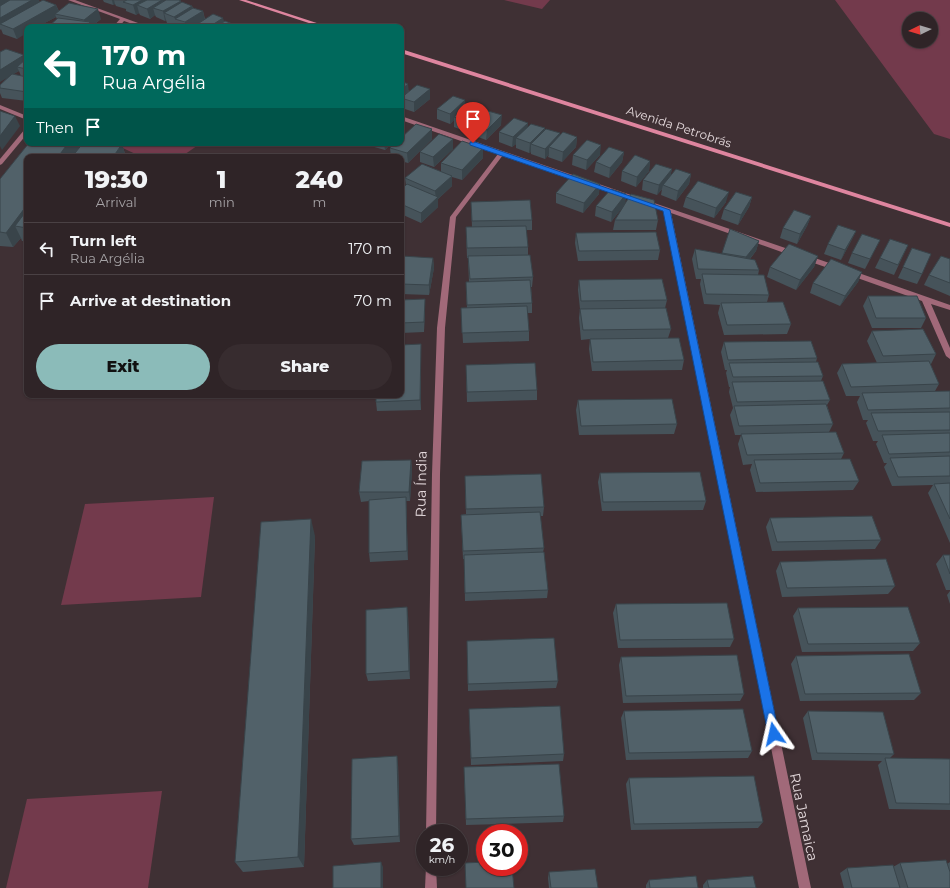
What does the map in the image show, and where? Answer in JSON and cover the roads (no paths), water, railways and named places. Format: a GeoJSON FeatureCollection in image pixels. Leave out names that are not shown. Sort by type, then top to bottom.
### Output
{"type":"FeatureCollection","features":[{"type":"Feature","properties":{"kind":"main road"},"geometry":{"type":"LineString","coordinates":[[241,0],[317,24]]}},
{"type":"Feature","properties":{"kind":"main road","name":"Avenida Petrobrás"},"geometry":{"type":"LineString","coordinates":[[404,52],[950,225]]}},
{"type":"Feature","properties":{"kind":"street"},"geometry":{"type":"LineString","coordinates":[[70,0],[137,24]]}},
{"type":"Feature","properties":{"kind":"street"},"geometry":{"type":"LineString","coordinates":[[119,24],[123,19]]}},
{"type":"Feature","properties":{"kind":"street"},"geometry":{"type":"LineString","coordinates":[[0,107],[24,117]]}},
{"type":"Feature","properties":{"kind":"street"},"geometry":{"type":"LineString","coordinates":[[404,119],[501,154],[950,308]]}},
{"type":"Feature","properties":{"kind":"street"},"geometry":{"type":"LineString","coordinates":[[0,163],[24,134]]}},
{"type":"Feature","properties":{"kind":"street","name":"Rua Índia"},"geometry":{"type":"LineString","coordinates":[[431,824],[436,474],[441,328],[452,217],[501,154]]}},
{"type":"Feature","properties":{"kind":"street","name":"Rua Jamaica"},"geometry":{"type":"LineString","coordinates":[[667,210],[805,888]]}},
{"type":"Feature","properties":{"kind":"street"},"geometry":{"type":"LineString","coordinates":[[925,299],[950,356]]}},
{"type":"Feature","properties":{"kind":"street"},"geometry":{"type":"LineString","coordinates":[[430,888],[431,876]]}}]}
